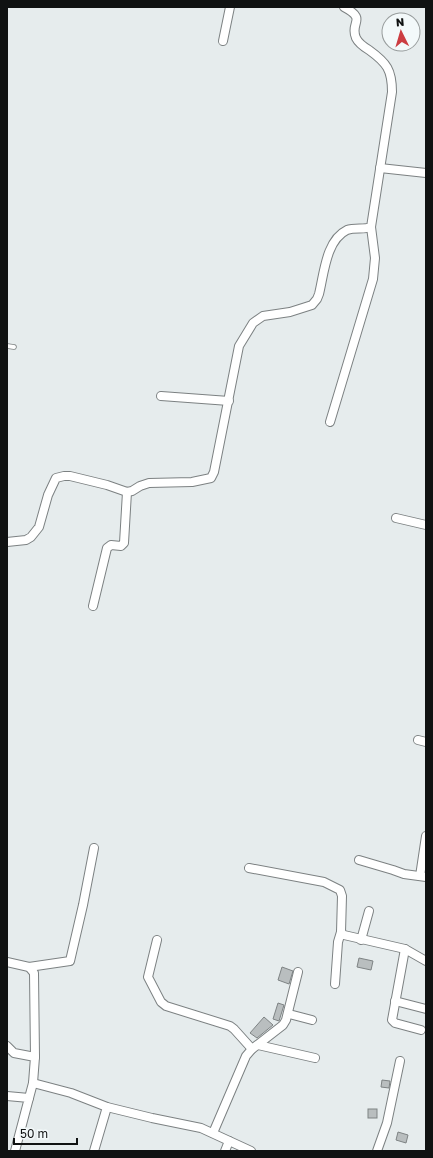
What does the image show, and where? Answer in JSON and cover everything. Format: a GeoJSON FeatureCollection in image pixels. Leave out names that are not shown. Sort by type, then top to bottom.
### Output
{"type":"FeatureCollection","features":[{"type":"Feature","properties":{"kind":"street"},"geometry":{"type":"LineString","coordinates":[[223,41],[230,7]]}},
{"type":"Feature","properties":{"kind":"street"},"geometry":{"type":"LineString","coordinates":[[330,422],[373,279],[375,258],[371,227],[392,92],[392,80],[389,70],[384,62],[360,44],[355,36],[355,28],[357,23],[356,16],[354,12],[344,7]]}},
{"type":"Feature","properties":{"kind":"street"},"geometry":{"type":"LineString","coordinates":[[380,168],[426,173]]}},
{"type":"Feature","properties":{"kind":"street"},"geometry":{"type":"LineString","coordinates":[[7,542],[26,540],[31,537],[39,527],[48,495],[56,478],[70,476],[128,492],[149,483],[192,482],[211,478],[214,472],[239,346],[253,323],[263,316],[290,312],[312,305],[317,300],[319,294],[330,247],[347,230],[358,228],[367,229],[371,227]]}},
{"type":"Feature","properties":{"kind":"street"},"geometry":{"type":"LineString","coordinates":[[161,396],[229,401]]}},
{"type":"Feature","properties":{"kind":"street"},"geometry":{"type":"LineString","coordinates":[[93,606],[107,548],[111,545],[121,546],[124,543],[128,492]]}},
{"type":"Feature","properties":{"kind":"street"},"geometry":{"type":"LineString","coordinates":[[396,518],[426,525]]}},
{"type":"Feature","properties":{"kind":"street"},"geometry":{"type":"LineString","coordinates":[[359,860],[402,874],[423,877],[426,836]]}},
{"type":"Feature","properties":{"kind":"street"},"geometry":{"type":"LineString","coordinates":[[7,962],[29,967],[70,961],[84,905],[94,848]]}},
{"type":"Feature","properties":{"kind":"street"},"geometry":{"type":"LineString","coordinates":[[249,868],[324,882],[340,890],[342,896],[341,932],[338,942],[335,984]]}},
{"type":"Feature","properties":{"kind":"street"},"geometry":{"type":"LineString","coordinates":[[361,940],[368,911]]}},
{"type":"Feature","properties":{"kind":"street"},"geometry":{"type":"LineString","coordinates":[[341,932],[348,937],[405,949],[426,962]]}},
{"type":"Feature","properties":{"kind":"street"},"geometry":{"type":"LineString","coordinates":[[157,940],[148,977],[160,1002],[166,1006],[230,1026],[255,1047],[314,1058]]}},
{"type":"Feature","properties":{"kind":"street"},"geometry":{"type":"LineString","coordinates":[[405,949],[392,1020],[393,1022],[421,1030]]}},
{"type":"Feature","properties":{"kind":"street"},"geometry":{"type":"LineString","coordinates":[[15,1151],[34,1083],[34,973],[29,967]]}},
{"type":"Feature","properties":{"kind":"street"},"geometry":{"type":"LineString","coordinates":[[213,1133],[246,1056],[283,1025],[286,1020],[298,972]]}},
{"type":"Feature","properties":{"kind":"street"},"geometry":{"type":"LineString","coordinates":[[396,1001],[426,1009]]}},
{"type":"Feature","properties":{"kind":"street"},"geometry":{"type":"LineString","coordinates":[[288,1014],[312,1020]]}},
{"type":"Feature","properties":{"kind":"street"},"geometry":{"type":"LineString","coordinates":[[7,1046],[14,1053],[35,1057]]}},
{"type":"Feature","properties":{"kind":"street"},"geometry":{"type":"LineString","coordinates":[[377,1151],[387,1123],[400,1061]]}},
{"type":"Feature","properties":{"kind":"street"},"geometry":{"type":"LineString","coordinates":[[34,1083],[71,1093],[107,1107],[201,1128],[251,1151]]}},
{"type":"Feature","properties":{"kind":"street"},"geometry":{"type":"LineString","coordinates":[[7,1096],[29,1098]]}},
{"type":"Feature","properties":{"kind":"street"},"geometry":{"type":"LineString","coordinates":[[94,1151],[107,1107]]}},
{"type":"Feature","properties":{"kind":"street"},"geometry":{"type":"LineString","coordinates":[[225,1151],[229,1141]]}},
{"type":"Feature","properties":{"kind":"lane"},"geometry":{"type":"LineString","coordinates":[[7,346],[14,348]]}},
{"type":"Feature","properties":{"kind":"building"},"geometry":{"type":"Polygon","coordinates":[[[359,958],[373,961],[371,970],[357,967],[359,958]]]}},
{"type":"Feature","properties":{"kind":"building"},"geometry":{"type":"Polygon","coordinates":[[[282,967],[293,971],[289,984],[278,980],[282,967]]]}},
{"type":"Feature","properties":{"kind":"building"},"geometry":{"type":"Polygon","coordinates":[[[278,1003],[284,1005],[279,1021],[273,1019],[278,1003]]]}},
{"type":"Feature","properties":{"kind":"building"},"geometry":{"type":"Polygon","coordinates":[[[264,1017],[273,1025],[257,1038],[250,1033],[264,1017]]]}},
{"type":"Feature","properties":{"kind":"building"},"geometry":{"type":"Polygon","coordinates":[[[382,1080],[390,1081],[389,1088],[381,1087],[382,1080]]]}},
{"type":"Feature","properties":{"kind":"building"},"geometry":{"type":"Polygon","coordinates":[[[368,1109],[377,1109],[377,1118],[368,1118],[368,1109]]]}},
{"type":"Feature","properties":{"kind":"building"},"geometry":{"type":"Polygon","coordinates":[[[398,1132],[408,1135],[406,1143],[396,1140],[398,1132]]]}}]}
